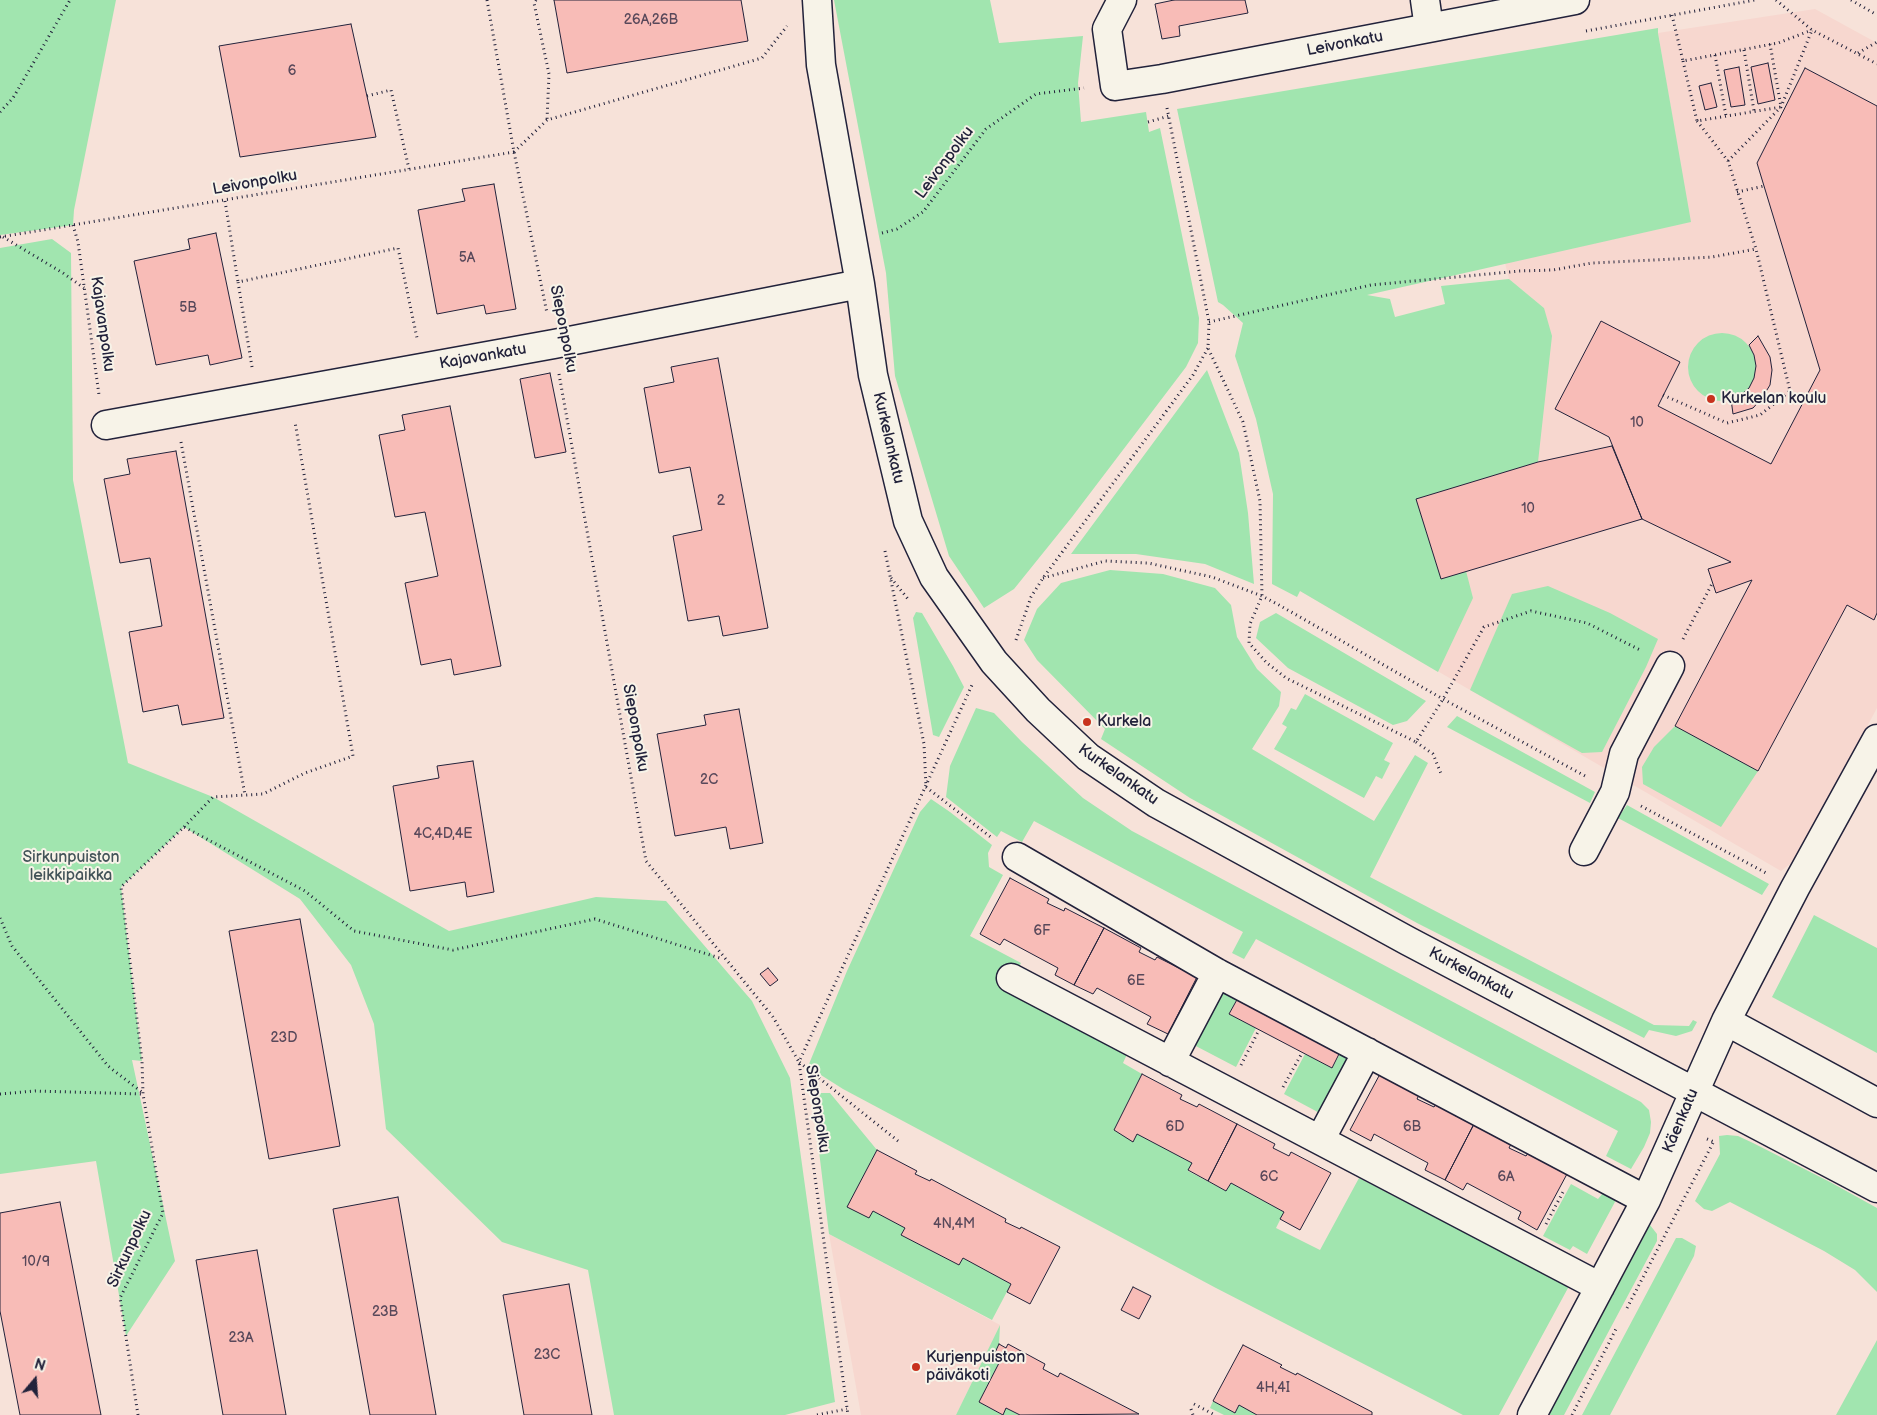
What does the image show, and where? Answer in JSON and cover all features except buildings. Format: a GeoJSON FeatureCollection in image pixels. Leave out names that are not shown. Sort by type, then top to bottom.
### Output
{"type":"FeatureCollection","features":[{"type":"Feature","properties":{"kind":"street","name":"Kurkelankatu"},"geometry":{"type":"LineString","coordinates":[[817,0],[821,65],[860,284],[873,375],[908,521],[934,577],[994,662],[1038,710],[1088,757],[1156,803],[1408,941],[1877,1188]]}},
{"type":"Feature","properties":{"kind":"street"},"geometry":{"type":"LineString","coordinates":[[1115,86],[1107,29],[1122,0]]}},
{"type":"Feature","properties":{"kind":"street"},"geometry":{"type":"LineString","coordinates":[[1425,0],[1429,28]]}},
{"type":"Feature","properties":{"kind":"street","name":"Leivonkatu"},"geometry":{"type":"LineString","coordinates":[[1115,86],[1162,79],[1575,0]]}},
{"type":"Feature","properties":{"kind":"street","name":"Kajavankatu"},"geometry":{"type":"LineString","coordinates":[[106,425],[554,344],[860,284]]}},
{"type":"Feature","properties":{"kind":"street"},"geometry":{"type":"LineString","coordinates":[[1584,851],[1615,792],[1624,754],[1670,666]]}},
{"type":"Feature","properties":{"kind":"street","name":"Käenkatu"},"geometry":{"type":"LineString","coordinates":[[1532,1415],[1646,1200],[1726,1021],[1795,888],[1877,739]]}},
{"type":"Feature","properties":{"kind":"street"},"geometry":{"type":"LineString","coordinates":[[1017,857],[1217,973],[1646,1200]]}},
{"type":"Feature","properties":{"kind":"street"},"geometry":{"type":"LineString","coordinates":[[1170,1062],[1217,973]]}},
{"type":"Feature","properties":{"kind":"street"},"geometry":{"type":"LineString","coordinates":[[1012,978],[1600,1287]]}},
{"type":"Feature","properties":{"kind":"street"},"geometry":{"type":"LineString","coordinates":[[1726,1021],[1877,1103]]}},
{"type":"Feature","properties":{"kind":"street"},"geometry":{"type":"LineString","coordinates":[[1320,1140],[1367,1052]]}},
{"type":"Feature","properties":{"kind":"path"},"geometry":{"type":"LineString","coordinates":[[0,112],[12,98],[70,0]]}},
{"type":"Feature","properties":{"kind":"path","name":"Sieponpolku"},"geometry":{"type":"LineString","coordinates":[[487,0],[514,152],[554,344],[646,861],[773,1017],[799,1062],[848,1415]]}},
{"type":"Feature","properties":{"kind":"path"},"geometry":{"type":"LineString","coordinates":[[536,0],[534,3],[549,74],[547,120]]}},
{"type":"Feature","properties":{"kind":"path"},"geometry":{"type":"LineString","coordinates":[[1776,0],[1812,30],[1877,64]]}},
{"type":"Feature","properties":{"kind":"path"},"geometry":{"type":"LineString","coordinates":[[1851,0],[1877,15]]}},
{"type":"Feature","properties":{"kind":"path"},"geometry":{"type":"LineString","coordinates":[[1672,15],[1697,121],[1728,161],[1756,249],[1790,391],[1803,402]]}},
{"type":"Feature","properties":{"kind":"path"},"geometry":{"type":"LineString","coordinates":[[514,152],[547,120],[762,58],[788,26]]}},
{"type":"Feature","properties":{"kind":"path"},"geometry":{"type":"LineString","coordinates":[[1683,61],[1778,43],[1812,30]]}},
{"type":"Feature","properties":{"kind":"path"},"geometry":{"type":"LineString","coordinates":[[1728,161],[1781,107],[1812,30]]}},
{"type":"Feature","properties":{"kind":"path"},"geometry":{"type":"LineString","coordinates":[[1857,53],[1877,42]]}},
{"type":"Feature","properties":{"kind":"path"},"geometry":{"type":"LineString","coordinates":[[1770,44],[1781,107]]}},
{"type":"Feature","properties":{"kind":"path"},"geometry":{"type":"LineString","coordinates":[[1744,50],[1754,111]]}},
{"type":"Feature","properties":{"kind":"path"},"geometry":{"type":"LineString","coordinates":[[1715,55],[1726,116]]}},
{"type":"Feature","properties":{"kind":"path"},"geometry":{"type":"LineString","coordinates":[[1020,627],[1032,597],[1043,578],[1193,375],[1208,348],[1209,322],[1162,79]]}},
{"type":"Feature","properties":{"kind":"path","name":"Leivonpolku"},"geometry":{"type":"LineString","coordinates":[[852,240],[897,230],[923,212],[986,129],[1036,94],[1115,86]]}},
{"type":"Feature","properties":{"kind":"path"},"geometry":{"type":"LineString","coordinates":[[367,96],[390,90],[409,169]]}},
{"type":"Feature","properties":{"kind":"path"},"geometry":{"type":"LineString","coordinates":[[1697,121],[1781,107]]}},
{"type":"Feature","properties":{"kind":"path"},"geometry":{"type":"LineString","coordinates":[[1148,122],[1168,116]]}},
{"type":"Feature","properties":{"kind":"path","name":"Leivonpolku"},"geometry":{"type":"LineString","coordinates":[[1,237],[514,152]]}},
{"type":"Feature","properties":{"kind":"path"},"geometry":{"type":"LineString","coordinates":[[1738,192],[1764,186]]}},
{"type":"Feature","properties":{"kind":"path"},"geometry":{"type":"LineString","coordinates":[[225,201],[253,373]]}},
{"type":"Feature","properties":{"kind":"path","name":"Kajavanpolku"},"geometry":{"type":"LineString","coordinates":[[73,226],[78,242],[100,400],[106,425]]}},
{"type":"Feature","properties":{"kind":"path"},"geometry":{"type":"LineString","coordinates":[[1,237],[85,288]]}},
{"type":"Feature","properties":{"kind":"path"},"geometry":{"type":"LineString","coordinates":[[238,282],[398,248],[418,343]]}},
{"type":"Feature","properties":{"kind":"path"},"geometry":{"type":"LineString","coordinates":[[1209,322],[1371,285],[1520,271],[1553,270],[1592,263],[1712,257],[1756,249]]}},
{"type":"Feature","properties":{"kind":"path"},"geometry":{"type":"LineString","coordinates":[[1208,348],[1243,422],[1260,501],[1262,596],[1250,624],[1249,643],[1267,663],[1286,678],[1416,742],[1433,754],[1442,776]]}},
{"type":"Feature","properties":{"kind":"path"},"geometry":{"type":"LineString","coordinates":[[1663,395],[1727,423],[1760,415],[1790,391]]}},
{"type":"Feature","properties":{"kind":"path"},"geometry":{"type":"LineString","coordinates":[[289,392],[353,756],[305,773],[263,794],[213,797],[184,827],[305,891],[354,931],[453,950],[594,919],[724,959]]}},
{"type":"Feature","properties":{"kind":"path"},"geometry":{"type":"LineString","coordinates":[[176,413],[245,795]]}},
{"type":"Feature","properties":{"kind":"path"},"geometry":{"type":"LineString","coordinates":[[1043,578],[1105,561],[1148,563],[1212,577],[1262,596],[1443,699],[1795,888]]}},
{"type":"Feature","properties":{"kind":"path"},"geometry":{"type":"LineString","coordinates":[[892,578],[924,744],[926,787],[1017,857]]}},
{"type":"Feature","properties":{"kind":"path"},"geometry":{"type":"LineString","coordinates":[[1416,742],[1484,627],[1531,611],[1587,623],[1670,666],[1713,582]]}},
{"type":"Feature","properties":{"kind":"path"},"geometry":{"type":"LineString","coordinates":[[898,1141],[799,1062],[974,681],[994,662]]}},
{"type":"Feature","properties":{"kind":"path","name":"Sirkunpolku"},"geometry":{"type":"LineString","coordinates":[[138,1415],[120,1298],[163,1213],[143,1094],[142,1061],[121,887],[184,827]]}},
{"type":"Feature","properties":{"kind":"path"},"geometry":{"type":"LineString","coordinates":[[0,918],[12,946],[108,1066],[143,1094]]}},
{"type":"Feature","properties":{"kind":"path"},"geometry":{"type":"LineString","coordinates":[[1227,1092],[1260,1030]]}},
{"type":"Feature","properties":{"kind":"path"},"geometry":{"type":"LineString","coordinates":[[1269,1114],[1302,1052]]}},
{"type":"Feature","properties":{"kind":"path"},"geometry":{"type":"LineString","coordinates":[[0,1094],[35,1091],[143,1094]]}},
{"type":"Feature","properties":{"kind":"path"},"geometry":{"type":"LineString","coordinates":[[1625,1311],[1714,1142]]}},
{"type":"Feature","properties":{"kind":"path"},"geometry":{"type":"LineString","coordinates":[[1532,1251],[1578,1163]]}},
{"type":"Feature","properties":{"kind":"path"},"geometry":{"type":"LineString","coordinates":[[1572,1415],[1616,1328]]}},
{"type":"Feature","properties":{"kind":"path"},"geometry":{"type":"LineString","coordinates":[[1194,1404],[1215,1415]]}},
{"type":"Feature","properties":{"kind":"path"},"geometry":{"type":"LineString","coordinates":[[817,1415],[847,1409]]}},
{"type":"Feature","properties":{"kind":"path"},"geometry":{"type":"LineString","coordinates":[[1191,1409],[1192,1415]]}},
{"type":"Feature","properties":{"kind":"shaded area","name":"Kurkelan koulu"},"geometry":{"type":"Polygon","coordinates":[[[1815,9],[1877,43],[1877,708],[1795,860],[1781,871],[1300,591],[1544,308],[1509,279],[1505,263],[1690,222],[1658,33],[1815,9]]]}},
{"type":"Feature","properties":{"kind":"shaded area","name":"Kurjenpuiston päiväkoti"},"geometry":{"type":"Polygon","coordinates":[[[829,1234],[1000,1325],[956,1415],[861,1415],[829,1234]]]}},
{"type":"Feature","properties":{"kind":"green space"},"geometry":{"type":"Polygon","coordinates":[[[0,0],[116,0],[74,210],[73,225],[0,235],[0,0]]]}},
{"type":"Feature","properties":{"kind":"green space"},"geometry":{"type":"Polygon","coordinates":[[[834,0],[990,0],[999,43],[1083,36],[1078,83],[1081,122],[1146,112],[1149,132],[1160,128],[1199,318],[1198,343],[1186,367],[1072,517],[1014,589],[984,608],[949,556],[895,376],[886,273],[834,0]]]}},
{"type":"Feature","properties":{"kind":"green space"},"geometry":{"type":"Polygon","coordinates":[[[1658,28],[1691,222],[1367,295],[1390,299],[1395,317],[1445,304],[1441,286],[1509,279],[1544,308],[1552,336],[1538,462],[1416,499],[1441,579],[1466,571],[1473,598],[1438,672],[1300,591],[1297,597],[1272,584],[1273,494],[1256,419],[1235,356],[1243,323],[1218,302],[1177,109],[1658,28]]]}},
{"type":"Feature","properties":{"kind":"green space","name":"Sirkunpuiston leikkipaikka"},"geometry":{"type":"Polygon","coordinates":[[[52,239],[71,253],[73,480],[128,763],[213,797],[449,931],[596,897],[666,901],[752,1001],[790,1078],[835,1402],[785,1415],[614,1415],[588,1270],[502,1242],[386,1129],[374,1024],[351,965],[300,899],[184,827],[121,887],[142,1061],[132,1060],[175,1261],[126,1336],[96,1161],[0,1174],[0,248],[52,239]]]}},
{"type":"Feature","properties":{"kind":"green space"},"geometry":{"type":"Polygon","coordinates":[[[1722,333],[1735,336],[1746,343],[1753,354],[1756,367],[1753,380],[1746,391],[1735,398],[1722,401],[1709,398],[1698,391],[1691,380],[1688,367],[1691,354],[1698,343],[1709,336],[1722,333]]]}},
{"type":"Feature","properties":{"kind":"green space"},"geometry":{"type":"Polygon","coordinates":[[[1207,370],[1239,453],[1248,513],[1254,584],[1205,564],[1136,554],[1071,554],[1207,370]]]}},
{"type":"Feature","properties":{"kind":"green space"},"geometry":{"type":"Polygon","coordinates":[[[1110,570],[1163,574],[1215,588],[1231,605],[1237,637],[1257,669],[1281,692],[1279,706],[1252,749],[1374,821],[1415,755],[1428,763],[1370,877],[1654,1025],[1689,1026],[1693,1020],[1697,1022],[1692,1031],[1676,1036],[1649,1030],[1644,1038],[1417,923],[1190,798],[1101,739],[1105,729],[1037,660],[1024,640],[1037,609],[1061,583],[1110,570]]]}},
{"type":"Feature","properties":{"kind":"green space"},"geometry":{"type":"Polygon","coordinates":[[[1548,586],[1610,613],[1658,639],[1646,667],[1602,752],[1582,753],[1470,690],[1512,594],[1548,586]]]}},
{"type":"Feature","properties":{"kind":"green space"},"geometry":{"type":"Polygon","coordinates":[[[916,612],[922,613],[964,687],[939,737],[933,735],[913,618],[916,612]]]}},
{"type":"Feature","properties":{"kind":"green space"},"geometry":{"type":"Polygon","coordinates":[[[1276,613],[1426,701],[1407,721],[1393,725],[1288,668],[1256,638],[1260,622],[1276,613]]]}},
{"type":"Feature","properties":{"kind":"green space"},"geometry":{"type":"Polygon","coordinates":[[[1305,694],[1393,743],[1384,760],[1390,763],[1382,779],[1376,776],[1364,798],[1274,749],[1287,727],[1282,724],[1291,708],[1296,710],[1305,694]]]}},
{"type":"Feature","properties":{"kind":"green space"},"geometry":{"type":"Polygon","coordinates":[[[976,708],[994,713],[1022,742],[1083,798],[1132,831],[1641,1102],[1649,1110],[1650,1133],[1631,1169],[1606,1156],[1618,1131],[1256,939],[1244,959],[1232,953],[1243,932],[1034,821],[1022,842],[1001,831],[997,837],[946,797],[950,766],[976,708]]]}},
{"type":"Feature","properties":{"kind":"green space"},"geometry":{"type":"Polygon","coordinates":[[[1457,716],[1595,792],[1590,803],[1447,727],[1457,716]]]}},
{"type":"Feature","properties":{"kind":"green space"},"geometry":{"type":"Polygon","coordinates":[[[1675,726],[1758,771],[1721,827],[1643,784],[1642,767],[1654,747],[1675,726]]]}},
{"type":"Feature","properties":{"kind":"green space"},"geometry":{"type":"Polygon","coordinates":[[[931,799],[992,845],[988,853],[989,867],[1003,875],[970,936],[1021,963],[1010,983],[1128,1052],[1123,1063],[1142,1074],[1114,1130],[1133,1141],[1137,1134],[1192,1163],[1188,1171],[1226,1191],[1231,1183],[1284,1212],[1276,1228],[1320,1250],[1359,1178],[1448,1224],[1452,1213],[1562,1274],[1568,1288],[1499,1415],[1463,1415],[1216,1288],[843,1089],[813,1070],[809,1064],[847,971],[920,812],[931,799]]]}},
{"type":"Feature","properties":{"kind":"green space"},"geometry":{"type":"Polygon","coordinates":[[[1627,805],[1769,884],[1762,895],[1618,818],[1627,805]]]}},
{"type":"Feature","properties":{"kind":"green space"},"geometry":{"type":"Polygon","coordinates":[[[1814,915],[1877,948],[1877,1053],[1772,997],[1814,915]]]}},
{"type":"Feature","properties":{"kind":"green space"},"geometry":{"type":"Polygon","coordinates":[[[1221,988],[1238,997],[1229,1014],[1256,1028],[1236,1067],[1192,1044],[1221,988]]]}},
{"type":"Feature","properties":{"kind":"green space"},"geometry":{"type":"Polygon","coordinates":[[[1341,1052],[1357,1060],[1327,1117],[1284,1094],[1305,1054],[1332,1068],[1341,1052]]]}},
{"type":"Feature","properties":{"kind":"green space"},"geometry":{"type":"Polygon","coordinates":[[[812,1093],[830,1093],[877,1150],[848,1207],[873,1211],[905,1228],[901,1235],[959,1265],[963,1258],[1011,1284],[992,1320],[829,1234],[812,1093]]]}},
{"type":"Feature","properties":{"kind":"green space"},"geometry":{"type":"Polygon","coordinates":[[[1719,1136],[1738,1136],[1753,1143],[1877,1208],[1877,1292],[1855,1270],[1824,1251],[1730,1202],[1712,1211],[1704,1209],[1695,1201],[1720,1154],[1719,1136]]]}},
{"type":"Feature","properties":{"kind":"green space"},"geometry":{"type":"Polygon","coordinates":[[[1571,1184],[1598,1199],[1603,1193],[1616,1200],[1587,1254],[1573,1246],[1570,1250],[1543,1236],[1571,1184]]]}},
{"type":"Feature","properties":{"kind":"green space"},"geometry":{"type":"Polygon","coordinates":[[[1650,1225],[1657,1234],[1657,1241],[1564,1415],[1549,1415],[1650,1225]]]}},
{"type":"Feature","properties":{"kind":"green space"},"geometry":{"type":"Polygon","coordinates":[[[1676,1238],[1682,1238],[1696,1246],[1694,1256],[1610,1415],[1582,1415],[1676,1238]]]}},
{"type":"Feature","properties":{"kind":"green space"},"geometry":{"type":"Polygon","coordinates":[[[1000,1325],[999,1344],[992,1359],[999,1363],[979,1402],[1002,1415],[956,1415],[1000,1325]]]}},
{"type":"Feature","properties":{"kind":"green space"},"geometry":{"type":"Polygon","coordinates":[[[1877,1340],[1877,1415],[1836,1415],[1877,1340]]]}},
{"type":"Feature","properties":{"kind":"green space"},"geometry":{"type":"Polygon","coordinates":[[[1213,1401],[1235,1413],[1239,1405],[1257,1415],[1224,1415],[1210,1408],[1213,1401]]]}},
{"type":"Feature","properties":{"kind":"green space"},"geometry":{"type":"Polygon","coordinates":[[[1006,1408],[1020,1415],[1002,1415],[1006,1408]]]}},
{"type":"Feature","properties":{"kind":"place","name":"Kurkelan koulu"},"geometry":{"type":"Point","coordinates":[1711,399]}},
{"type":"Feature","properties":{"kind":"place","name":"Kurkela"},"geometry":{"type":"Point","coordinates":[1087,722]}},
{"type":"Feature","properties":{"kind":"place","name":"Kurjenpuiston päiväkoti"},"geometry":{"type":"Point","coordinates":[916,1367]}}]}
